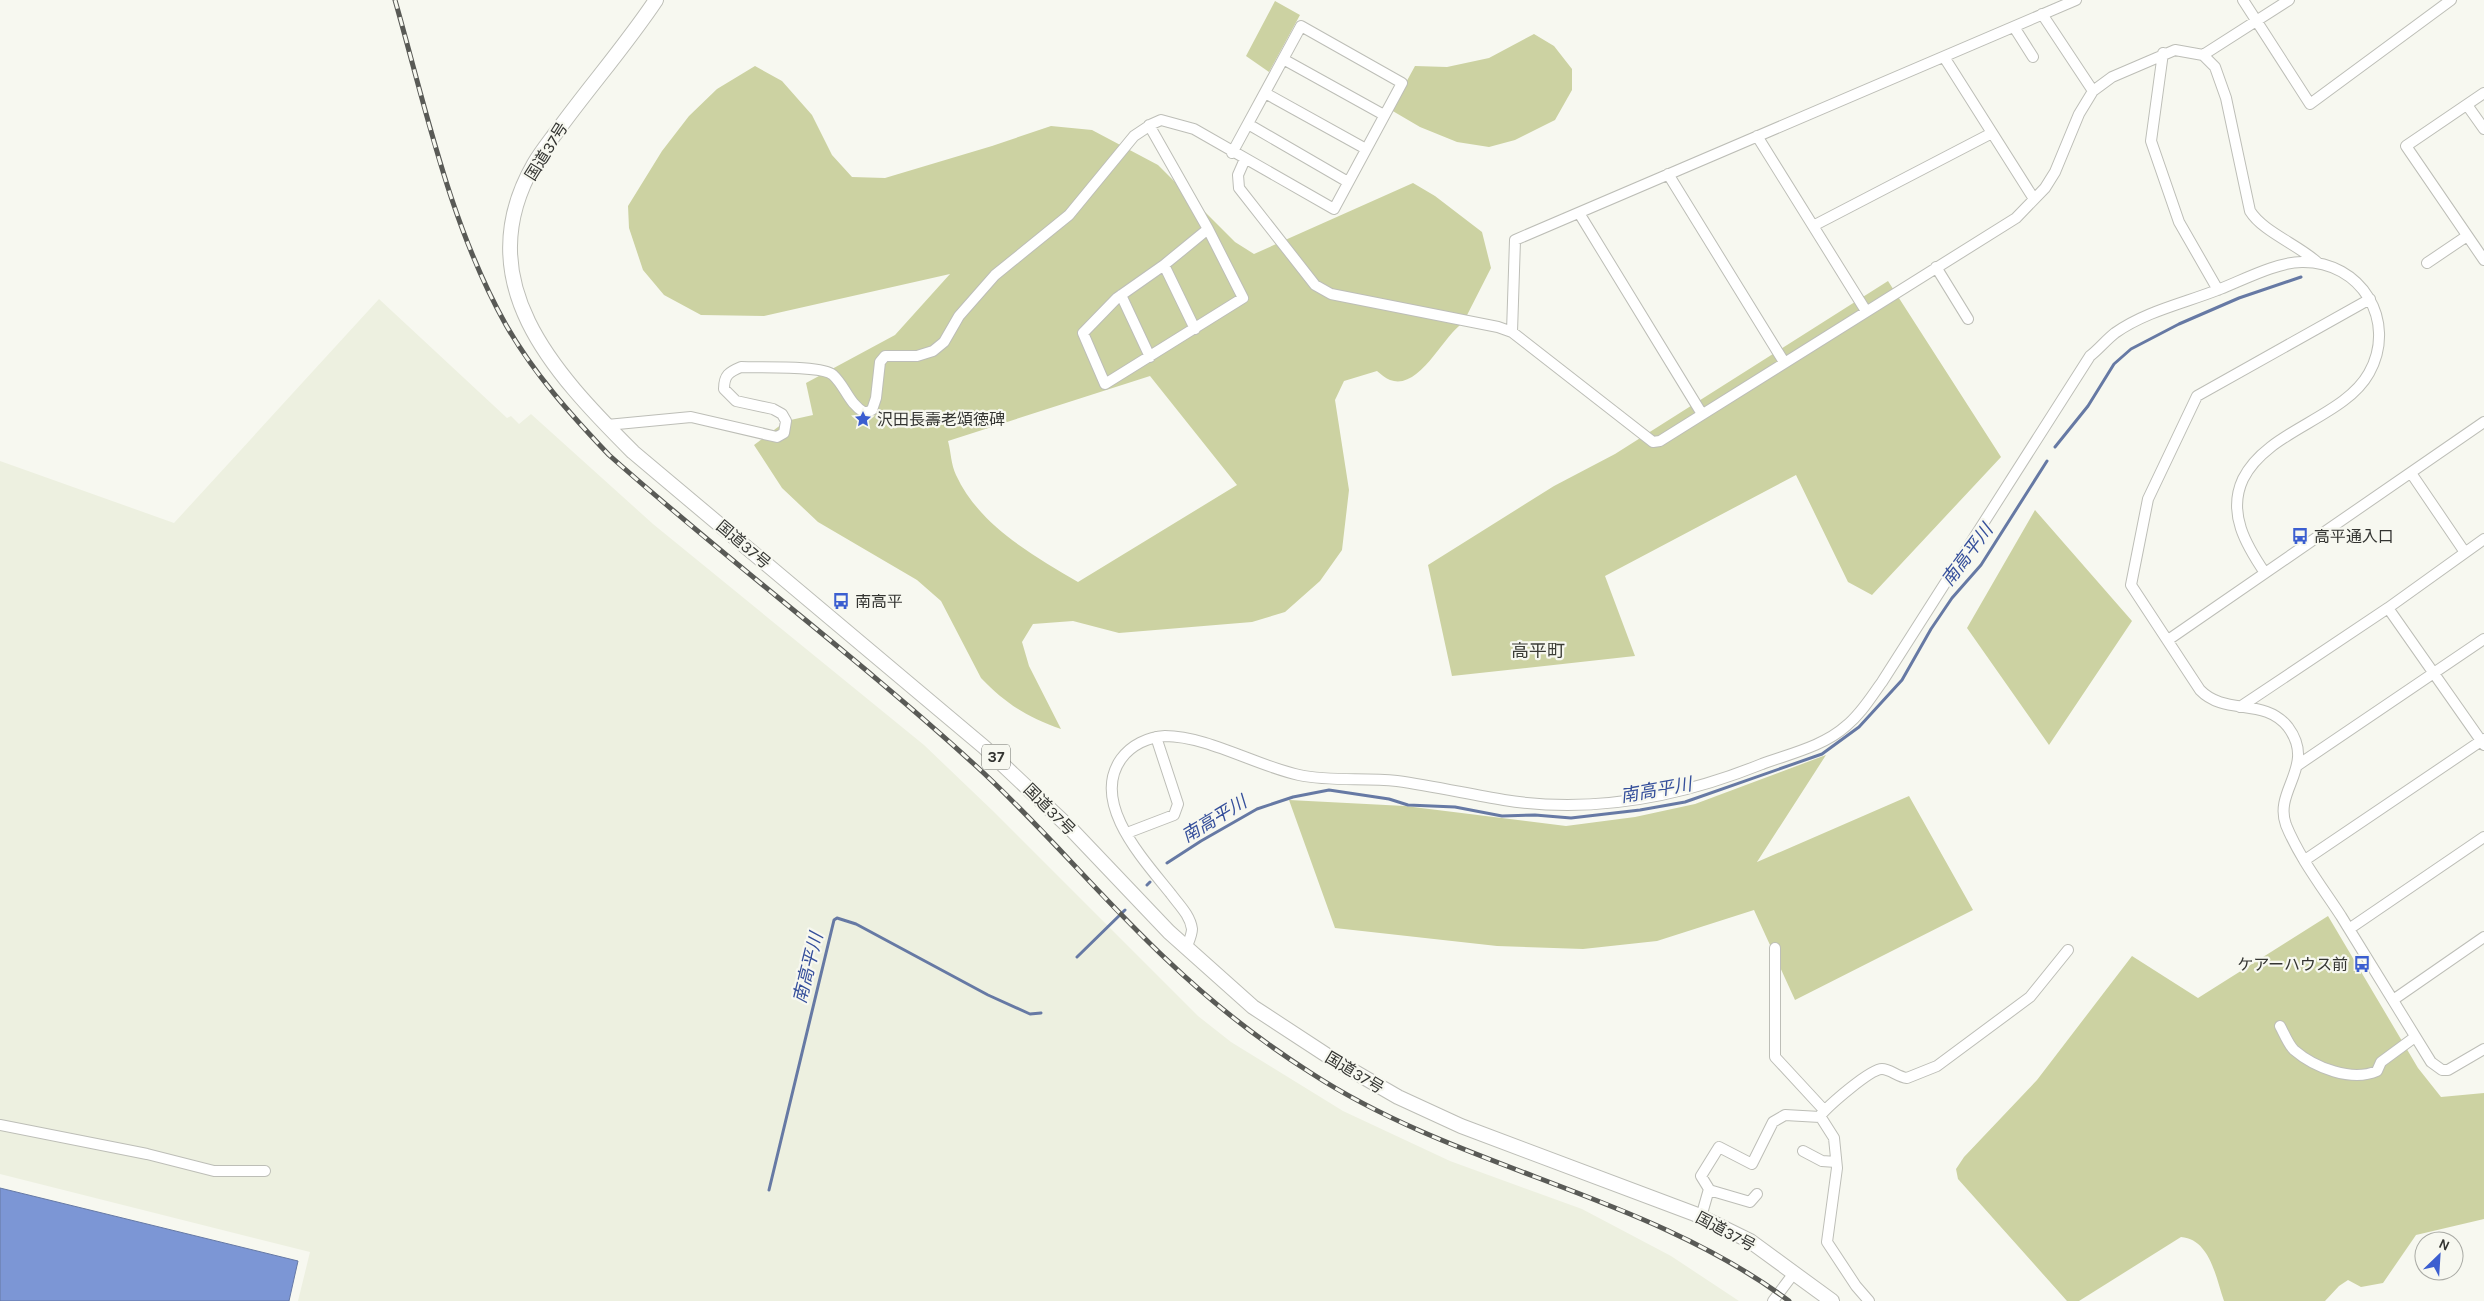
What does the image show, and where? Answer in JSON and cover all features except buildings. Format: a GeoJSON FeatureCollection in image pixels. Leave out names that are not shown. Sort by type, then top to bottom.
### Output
{"type":"FeatureCollection","features":[{"type":"Feature","properties":{"kind":"highway","name":"国道37号"},"geometry":{"type":"LineString","coordinates":[[656,0],[534,164],[517,200],[511,224],[510,264],[524,314],[546,351],[570,384],[607,425],[634,452],[934,702],[1017,776],[1186,948],[1252,1006],[1334,1060],[1398,1097],[1462,1126],[1701,1217],[1750,1241],[1832,1301]]}},
{"type":"Feature","properties":{"kind":"street"},"geometry":{"type":"LineString","coordinates":[[1512,332],[1515,240],[2076,0]]}},
{"type":"Feature","properties":{"kind":"street"},"geometry":{"type":"LineString","coordinates":[[2243,0],[2310,104],[2451,0]]}},
{"type":"Feature","properties":{"kind":"street"},"geometry":{"type":"LineString","coordinates":[[2203,55],[2289,0]]}},
{"type":"Feature","properties":{"kind":"street"},"geometry":{"type":"LineString","coordinates":[[2042,14],[2093,91]]}},
{"type":"Feature","properties":{"kind":"street"},"geometry":{"type":"LineString","coordinates":[[607,425],[691,417],[776,436],[784,433],[786,421],[782,414],[773,409],[736,401],[724,389],[724,380],[729,372],[741,367],[825,370],[839,381],[854,407],[865,413],[872,410],[876,398],[880,362],[885,356],[917,356],[933,351],[944,342],[959,316],[995,274],[1069,215],[1134,136],[1149,125],[1161,120],[1175,122],[1194,129],[1232,152],[1334,209],[1402,82],[1301,26],[1232,152]]}},
{"type":"Feature","properties":{"kind":"street"},"geometry":{"type":"LineString","coordinates":[[2014,27],[2034,57]]}},
{"type":"Feature","properties":{"kind":"street"},"geometry":{"type":"LineString","coordinates":[[1245,158],[1238,174],[1239,188],[1315,285],[1331,294],[1512,332],[1653,442],[1660,441],[2016,218],[2055,172],[2079,114],[2093,91],[2112,76],[2175,50],[2203,55],[2215,67],[2222,82],[2250,211],[2256,220],[2306,252],[2318,263]]}},
{"type":"Feature","properties":{"kind":"street"},"geometry":{"type":"LineString","coordinates":[[2163,54],[2151,141],[2179,222],[2218,290]]}},
{"type":"Feature","properties":{"kind":"street"},"geometry":{"type":"LineString","coordinates":[[1944,57],[2034,199]]}},
{"type":"Feature","properties":{"kind":"street"},"geometry":{"type":"LineString","coordinates":[[1283,59],[1384,116]]}},
{"type":"Feature","properties":{"kind":"street"},"geometry":{"type":"LineString","coordinates":[[1265,93],[1366,149]]}},
{"type":"Feature","properties":{"kind":"street"},"geometry":{"type":"LineString","coordinates":[[2484,94],[2406,146],[2484,260]]}},
{"type":"Feature","properties":{"kind":"street"},"geometry":{"type":"LineString","coordinates":[[2467,105],[2484,129]]}},
{"type":"Feature","properties":{"kind":"street"},"geometry":{"type":"LineString","coordinates":[[1248,124],[1348,182]]}},
{"type":"Feature","properties":{"kind":"street"},"geometry":{"type":"LineString","coordinates":[[1149,125],[1208,229],[1243,298],[1105,384],[1083,333],[1122,295],[1164,265],[1208,229]]}},
{"type":"Feature","properties":{"kind":"street"},"geometry":{"type":"LineString","coordinates":[[1814,226],[1992,133]]}},
{"type":"Feature","properties":{"kind":"street"},"geometry":{"type":"LineString","coordinates":[[1757,136],[1866,312]]}},
{"type":"Feature","properties":{"kind":"street"},"geometry":{"type":"LineString","coordinates":[[1668,174],[1784,362]]}},
{"type":"Feature","properties":{"kind":"street"},"geometry":{"type":"LineString","coordinates":[[1579,213],[1702,414]]}},
{"type":"Feature","properties":{"kind":"street"},"geometry":{"type":"LineString","coordinates":[[2427,264],[2468,236]]}},
{"type":"Feature","properties":{"kind":"street"},"geometry":{"type":"LineString","coordinates":[[1186,948],[1192,931],[1187,915],[1127,833],[1113,807],[1110,791],[1112,779],[1121,759],[1131,748],[1156,737],[1178,738],[1200,742],[1274,769],[1301,776],[1344,781],[1391,781],[1449,788],[1505,800],[1548,804],[1626,802],[1662,796],[1728,778],[1813,745],[1844,728],[1859,713],[1882,682],[2090,356],[2114,334],[2133,323],[2284,266],[2300,262],[2318,263],[2349,274],[2365,290],[2376,314],[2379,342],[2376,357],[2363,382],[2337,404],[2259,456],[2243,480],[2237,502],[2239,528],[2265,573]]}},
{"type":"Feature","properties":{"kind":"street"},"geometry":{"type":"LineString","coordinates":[[1164,265],[1195,329]]}},
{"type":"Feature","properties":{"kind":"street"},"geometry":{"type":"LineString","coordinates":[[1936,268],[1968,319]]}},
{"type":"Feature","properties":{"kind":"street"},"geometry":{"type":"LineString","coordinates":[[1122,295],[1150,357]]}},
{"type":"Feature","properties":{"kind":"street"},"geometry":{"type":"LineString","coordinates":[[2370,299],[2197,396],[2148,499],[2131,585],[2200,690],[2208,698],[2217,703],[2266,711],[2277,717],[2287,727],[2298,752],[2298,765],[2285,802],[2284,814],[2286,823],[2305,860],[2431,1062],[2442,1070],[2455,1067],[2484,1049]]}},
{"type":"Feature","properties":{"kind":"street"},"geometry":{"type":"LineString","coordinates":[[2168,640],[2484,422]]}},
{"type":"Feature","properties":{"kind":"street"},"geometry":{"type":"LineString","coordinates":[[2411,473],[2464,552]]}},
{"type":"Feature","properties":{"kind":"street"},"geometry":{"type":"LineString","coordinates":[[2240,707],[2388,608],[2484,539]]}},
{"type":"Feature","properties":{"kind":"street"},"geometry":{"type":"LineString","coordinates":[[2305,860],[2483,742],[2388,608]]}},
{"type":"Feature","properties":{"kind":"street"},"geometry":{"type":"LineString","coordinates":[[2298,765],[2484,639]]}},
{"type":"Feature","properties":{"kind":"street"},"geometry":{"type":"LineString","coordinates":[[1127,833],[1174,815],[1178,804],[1156,737]]}},
{"type":"Feature","properties":{"kind":"street"},"geometry":{"type":"LineString","coordinates":[[2349,929],[2484,837]]}},
{"type":"Feature","properties":{"kind":"street"},"geometry":{"type":"LineString","coordinates":[[2393,1000],[2484,937]]}},
{"type":"Feature","properties":{"kind":"street"},"geometry":{"type":"LineString","coordinates":[[1776,948],[1775,1057],[1822,1113],[1834,1138],[1836,1162],[1833,1210],[1827,1242],[1868,1301]]}},
{"type":"Feature","properties":{"kind":"street"},"geometry":{"type":"LineString","coordinates":[[1757,1194],[1750,1202],[1709,1190],[1701,1176],[1719,1147],[1752,1164],[1773,1122],[1785,1115],[1822,1113],[1847,1090],[1883,1068],[1907,1078],[1937,1066],[2030,997],[2068,950]]}},
{"type":"Feature","properties":{"kind":"street"},"geometry":{"type":"LineString","coordinates":[[2280,1026],[2294,1049],[2327,1069],[2358,1076],[2366,1076],[2377,1071],[2381,1062],[2415,1037]]}},
{"type":"Feature","properties":{"kind":"street"},"geometry":{"type":"LineString","coordinates":[[0,1125],[147,1154],[214,1171],[265,1171]]}},
{"type":"Feature","properties":{"kind":"street"},"geometry":{"type":"LineString","coordinates":[[1803,1152],[1822,1161],[1836,1162]]}},
{"type":"Feature","properties":{"kind":"street"},"geometry":{"type":"LineString","coordinates":[[1701,1217],[1709,1190]]}},
{"type":"Feature","properties":{"kind":"street"},"geometry":{"type":"LineString","coordinates":[[1773,1301],[1794,1272]]}},
{"type":"Feature","properties":{"kind":"shaded area"},"geometry":{"type":"Polygon","coordinates":[[[379,299],[507,418],[511,416],[519,424],[531,414],[653,524],[924,745],[993,811],[1198,1016],[1231,1042],[1343,1111],[1450,1161],[1582,1209],[1671,1256],[1739,1301],[298,1301],[310,1252],[0,1174],[0,461],[174,523],[379,299]]]}},
{"type":"Feature","properties":{"kind":"green space"},"geometry":{"type":"Polygon","coordinates":[[[1275,1],[1300,15],[1269,72],[1246,56],[1275,1]]]}},
{"type":"Feature","properties":{"kind":"green space"},"geometry":{"type":"Polygon","coordinates":[[[1534,34],[1554,46],[1572,69],[1572,90],[1555,120],[1515,140],[1489,147],[1457,142],[1420,127],[1391,110],[1415,66],[1447,67],[1489,58],[1534,34]]]}},
{"type":"Feature","properties":{"kind":"green space"},"geometry":{"type":"Polygon","coordinates":[[[755,66],[782,81],[812,115],[832,155],[852,177],[885,178],[1051,126],[1092,130],[1158,165],[1235,242],[1254,254],[1413,183],[1435,196],[1482,232],[1491,268],[1463,323],[1455,329],[1421,370],[1401,381],[1390,380],[1377,371],[1344,381],[1335,400],[1349,490],[1342,550],[1320,581],[1285,612],[1252,622],[1119,633],[1073,621],[1033,624],[1022,642],[1029,666],[1061,729],[1038,720],[1018,709],[990,687],[981,678],[941,601],[917,580],[818,522],[782,488],[754,445],[786,421],[813,415],[806,383],[895,335],[950,274],[764,316],[701,315],[664,295],[643,270],[629,228],[628,206],[662,151],[689,116],[717,89],[755,66]],[[1150,376],[948,441],[956,475],[978,509],[1008,537],[1078,582],[1237,485],[1150,376]]]}},
{"type":"Feature","properties":{"kind":"green space"},"geometry":{"type":"Polygon","coordinates":[[[1888,281],[2001,457],[1872,595],[1848,582],[1796,475],[1605,576],[1635,656],[1452,676],[1428,565],[1554,486],[1615,454],[1888,281]]]}},
{"type":"Feature","properties":{"kind":"green space"},"geometry":{"type":"Polygon","coordinates":[[[2035,510],[2132,621],[2049,745],[1967,628],[2035,510]]]}},
{"type":"Feature","properties":{"kind":"green space"},"geometry":{"type":"Polygon","coordinates":[[[1826,755],[1757,862],[1909,796],[1973,910],[1795,1000],[1754,910],[1657,941],[1583,949],[1497,946],[1335,928],[1289,800],[1405,806],[1566,826],[1635,817],[1695,804],[1826,755]]]}},
{"type":"Feature","properties":{"kind":"green space"},"geometry":{"type":"Polygon","coordinates":[[[2328,916],[2418,1068],[2441,1097],[2484,1093],[2484,1219],[2433,1231],[2414,1231],[2414,1238],[2383,1283],[2361,1287],[2348,1280],[2339,1286],[2325,1301],[2224,1301],[2215,1271],[2205,1252],[2191,1239],[2181,1237],[2079,1301],[2067,1301],[1958,1179],[1956,1169],[1964,1157],[2037,1080],[2132,956],[2198,998],[2328,916]]]}},
{"type":"Feature","properties":{"kind":"water"},"geometry":{"type":"Polygon","coordinates":[[[0,1188],[298,1261],[289,1301],[0,1301],[0,1188]]]}},
{"type":"Feature","properties":{"kind":"waterway","name":"南高平川"},"geometry":{"type":"LineString","coordinates":[[2055,447],[2088,406],[2114,364],[2131,349],[2179,324],[2239,298],[2301,277]]}},
{"type":"Feature","properties":{"kind":"waterway","name":"南高平川"},"geometry":{"type":"LineString","coordinates":[[1167,863],[1257,809],[1293,797],[1329,790],[1389,799],[1408,805],[1455,807],[1502,816],[1535,815],[1571,818],[1640,810],[1685,802],[1822,754],[1859,727],[1902,680],[1931,629],[1952,598],[1981,565],[2047,461]]}},
{"type":"Feature","properties":{"kind":"waterway","name":"南高平川"},"geometry":{"type":"LineString","coordinates":[[1147,885],[1150,882]]}},
{"type":"Feature","properties":{"kind":"waterway","name":"南高平川"},"geometry":{"type":"LineString","coordinates":[[1077,957],[1125,910]]}},
{"type":"Feature","properties":{"kind":"waterway","name":"南高平川"},"geometry":{"type":"LineString","coordinates":[[769,1190],[834,920],[837,918],[856,924],[988,995],[1030,1014],[1041,1013]]}},
{"type":"Feature","properties":{"kind":"railway"},"geometry":{"type":"LineString","coordinates":[[395,0],[441,166],[454,207],[486,287],[506,325],[541,377],[609,455],[700,533],[839,647],[975,765],[1000,788],[1166,959],[1200,990],[1254,1034],[1311,1073],[1368,1106],[1428,1135],[1614,1207],[1675,1234],[1734,1264],[1789,1301]]}},
{"type":"Feature","properties":{"kind":"place","name":"沢田長壽老頌徳碑"},"geometry":{"type":"Point","coordinates":[863,419]}},
{"type":"Feature","properties":{"kind":"place","name":"高平通入口"},"geometry":{"type":"Point","coordinates":[2300,536]}},
{"type":"Feature","properties":{"kind":"place","name":"南高平"},"geometry":{"type":"Point","coordinates":[841,601]}},
{"type":"Feature","properties":{"kind":"place","name":"ケアーハウス前"},"geometry":{"type":"Point","coordinates":[2362,964]}},
{"type":"Feature","properties":{"kind":"district","name":"高平町"},"geometry":{"type":"Point","coordinates":[1538,651]}}]}
